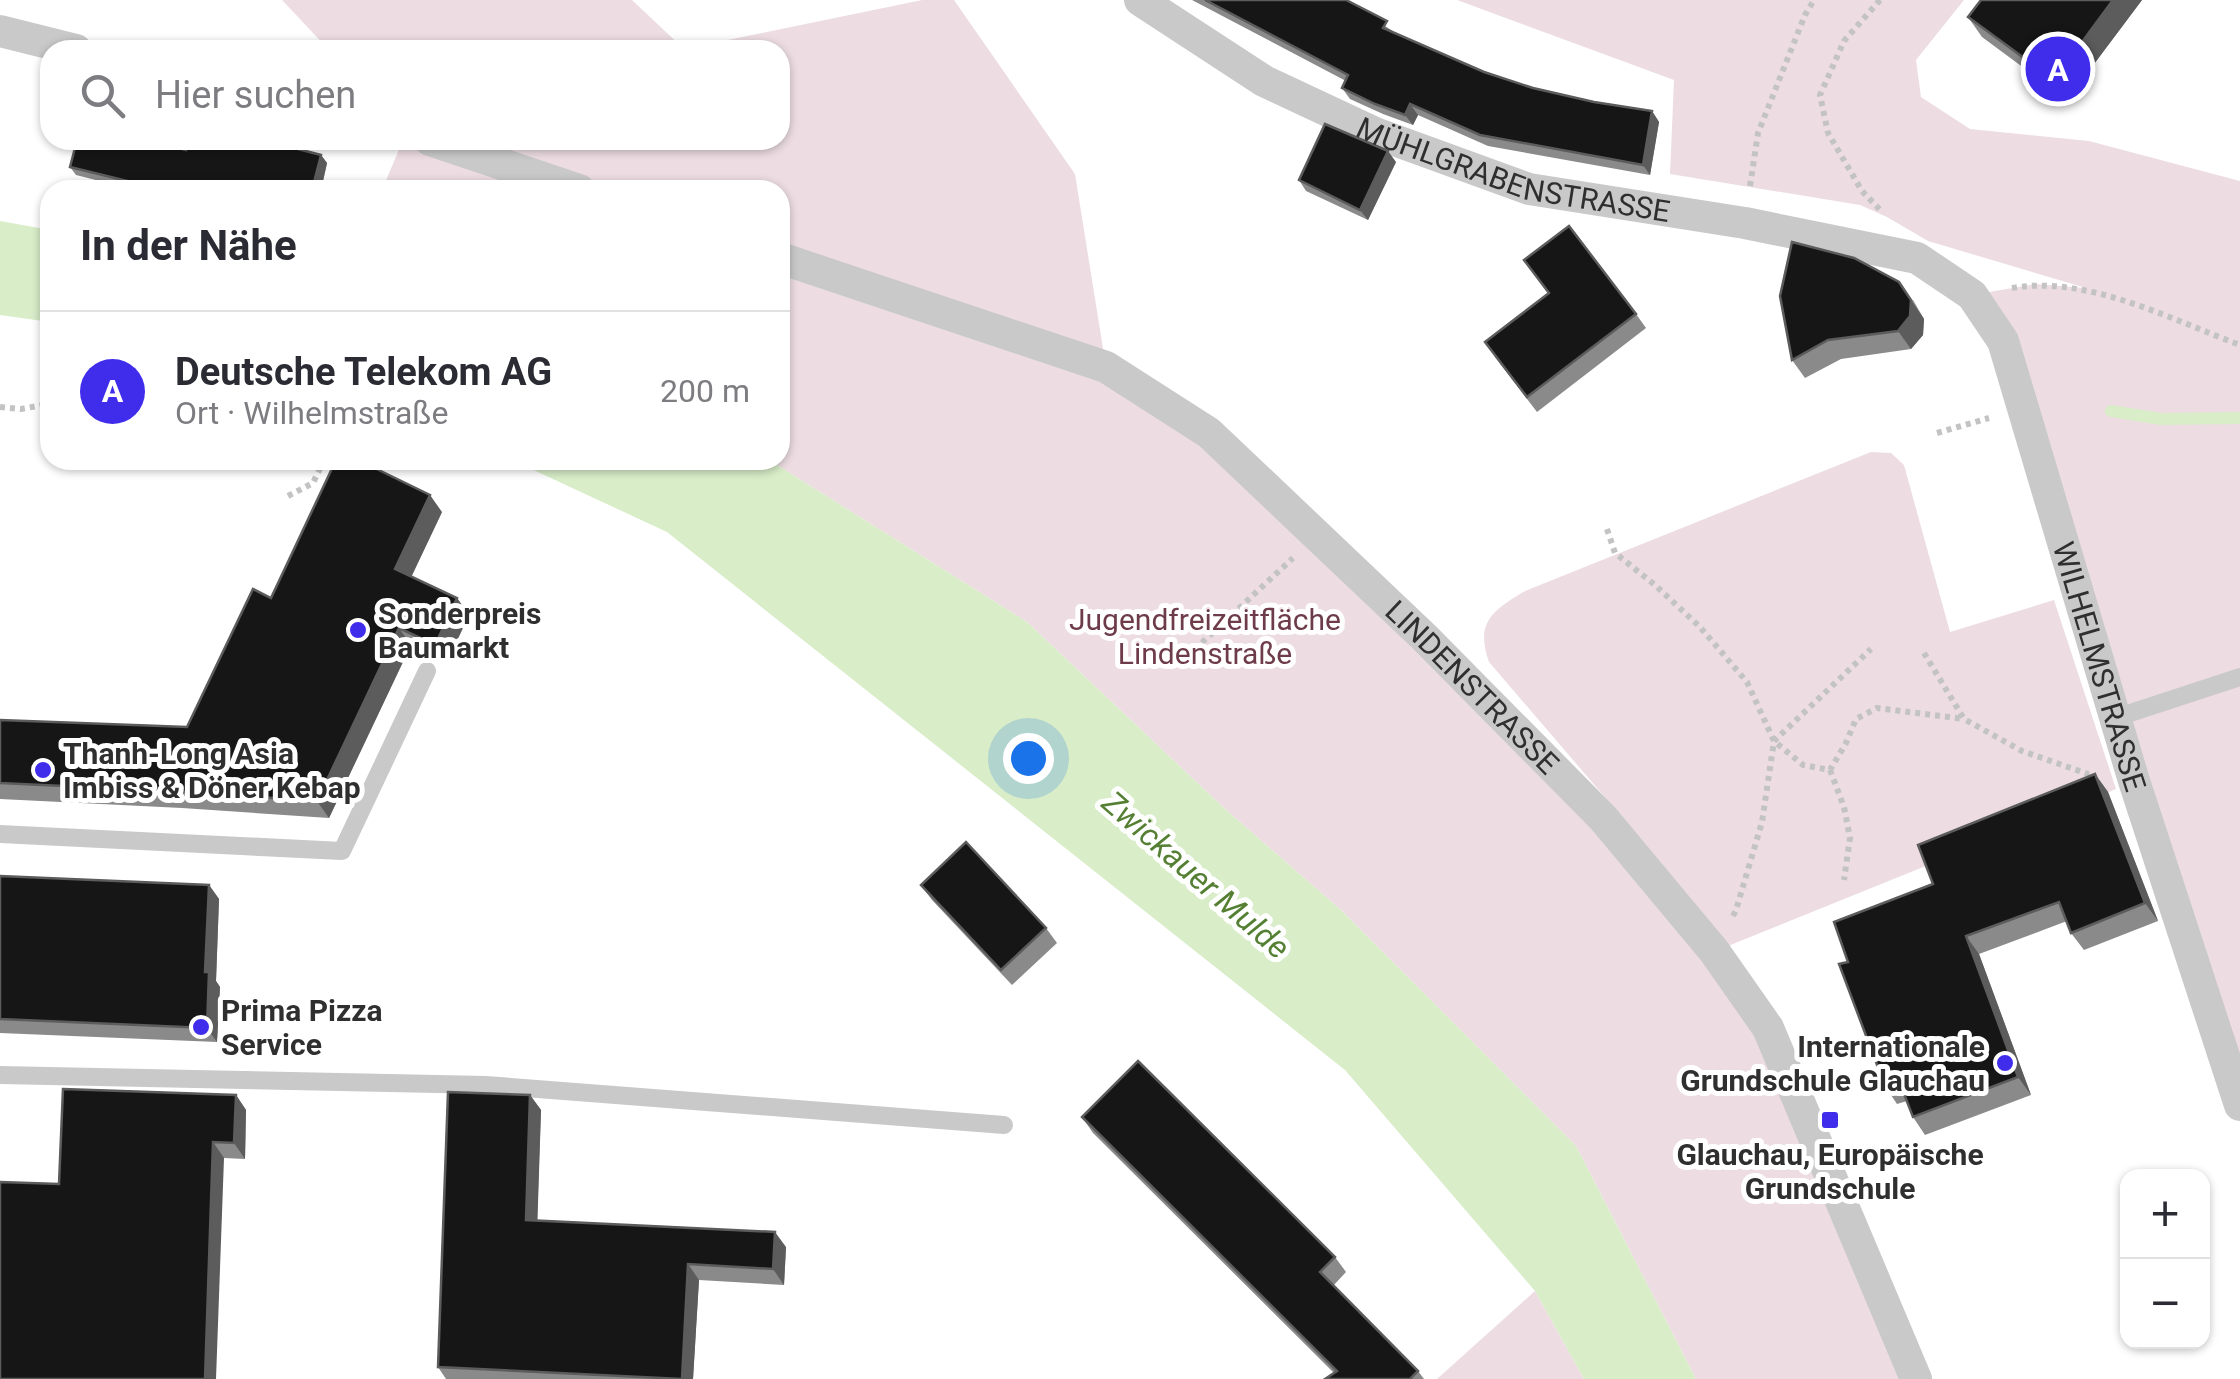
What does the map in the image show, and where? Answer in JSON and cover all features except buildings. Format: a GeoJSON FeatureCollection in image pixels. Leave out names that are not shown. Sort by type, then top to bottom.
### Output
{"type":"FeatureCollection","features":[{"type":"Feature","properties":{"kind":"street","name":"MÜHLGRABENSTRASSE"},"geometry":{"type":"LineString","coordinates":[[1140,0],[1264,81],[1375,134],[1530,189],[1745,223],[1917,258]]}},
{"type":"Feature","properties":{"kind":"street"},"geometry":{"type":"LineString","coordinates":[[0,31],[40,41]]}},
{"type":"Feature","properties":{"kind":"street"},"geometry":{"type":"LineString","coordinates":[[460,150],[549,180]]}},
{"type":"Feature","properties":{"kind":"street","name":"WILHELMSTRASSE"},"geometry":{"type":"LineString","coordinates":[[1917,258],[1972,295],[2004,341],[2128,764],[2240,1105]]}},
{"type":"Feature","properties":{"kind":"street","name":"LINDENSTRASSE"},"geometry":{"type":"LineString","coordinates":[[790,261],[1106,367],[1210,433],[1424,636],[1603,818],[1708,945],[1768,1028],[1916,1379]]}},
{"type":"Feature","properties":{"kind":"lane"},"geometry":{"type":"LineString","coordinates":[[0,834],[342,850],[426,671]]}},
{"type":"Feature","properties":{"kind":"lane"},"geometry":{"type":"LineString","coordinates":[[2115,718],[2240,677]]}},
{"type":"Feature","properties":{"kind":"lane"},"geometry":{"type":"LineString","coordinates":[[0,1076],[486,1085],[1004,1126]]}},
{"type":"Feature","properties":{"kind":"path"},"geometry":{"type":"LineString","coordinates":[[1745,223],[1758,133],[1804,15],[1814,0]]}},
{"type":"Feature","properties":{"kind":"path"},"geometry":{"type":"LineString","coordinates":[[1880,0],[1844,41],[1820,95],[1828,134],[1862,191],[1917,258]]}},
{"type":"Feature","properties":{"kind":"path"},"geometry":{"type":"LineString","coordinates":[[1972,295],[2035,284],[2094,290],[2240,345]]}},
{"type":"Feature","properties":{"kind":"path"},"geometry":{"type":"LineString","coordinates":[[0,407],[40,405]]}},
{"type":"Feature","properties":{"kind":"path"},"geometry":{"type":"LineString","coordinates":[[1937,433],[2024,408]]}},
{"type":"Feature","properties":{"kind":"path"},"geometry":{"type":"LineString","coordinates":[[288,496],[313,484],[319,470]]}},
{"type":"Feature","properties":{"kind":"path"},"geometry":{"type":"LineString","coordinates":[[1607,529],[1615,553],[1700,627],[1747,682],[1774,742],[1803,765],[1830,770]]}},
{"type":"Feature","properties":{"kind":"path"},"geometry":{"type":"LineString","coordinates":[[1180,663],[1317,536]]}},
{"type":"Feature","properties":{"kind":"path"},"geometry":{"type":"LineString","coordinates":[[1708,945],[1720,936],[1736,910],[1762,822],[1774,742],[1871,650]]}},
{"type":"Feature","properties":{"kind":"path"},"geometry":{"type":"LineString","coordinates":[[1924,653],[1964,718]]}},
{"type":"Feature","properties":{"kind":"path"},"geometry":{"type":"LineString","coordinates":[[1830,770],[1856,719],[1878,708],[1964,718],[2022,751],[2088,774],[2128,764]]}},
{"type":"Feature","properties":{"kind":"path"},"geometry":{"type":"LineString","coordinates":[[1830,770],[1850,838],[1844,880]]}},
{"type":"Feature","properties":{"kind":"green space"},"geometry":{"type":"Polygon","coordinates":[[[282,0],[632,0],[674,40],[320,40],[282,0]]]}},
{"type":"Feature","properties":{"kind":"green space","name":"Jugendfreizeitfläche Lindenstraße"},"geometry":{"type":"Polygon","coordinates":[[[922,0],[954,0],[1075,174],[1106,367],[1209,433],[1424,637],[1768,1028],[1916,1379],[1696,1379],[1576,1146],[1341,910],[1225,809],[1027,622],[785,470],[790,470],[790,180],[386,180],[399,150],[790,150],[790,40],[728,40],[922,0]]]}},
{"type":"Feature","properties":{"kind":"green space"},"geometry":{"type":"Polygon","coordinates":[[[1457,0],[1964,0],[1916,60],[1921,97],[1970,129],[2089,141],[2240,181],[2240,1104],[1972,295],[2035,284],[2086,288],[1928,241],[1860,205],[1670,174],[1674,80],[1457,0]]]}},
{"type":"Feature","properties":{"kind":"green space"},"geometry":{"type":"Polygon","coordinates":[[[1871,452],[1891,453],[1904,465],[1950,632],[2054,600],[2116,789],[1728,946],[1489,662],[1486,627],[1495,612],[1525,591],[1871,452]]]}},
{"type":"Feature","properties":{"kind":"green space"},"geometry":{"type":"Polygon","coordinates":[[[1535,1291],[1584,1379],[1437,1379],[1535,1291]]]}},
{"type":"Feature","properties":{"kind":"water"},"geometry":{"type":"Polygon","coordinates":[[[0,221],[40,228],[40,321],[0,315],[0,221]]]}},
{"type":"Feature","properties":{"kind":"water","name":"Zwickauer Mulde"},"geometry":{"type":"Polygon","coordinates":[[[534,470],[785,470],[1027,622],[1225,809],[1341,910],[1576,1146],[1696,1379],[1584,1379],[1535,1291],[1345,1070],[667,532],[534,470]]]}},
{"type":"Feature","properties":{"kind":"waterway"},"geometry":{"type":"LineString","coordinates":[[2111,411],[2161,419],[2240,418]]}},
{"type":"Feature","properties":{"kind":"place","name":"Deutsche Telekom AG"},"geometry":{"type":"Point","coordinates":[2058,69]}},
{"type":"Feature","properties":{"kind":"place","name":"Sonderpreis Baumarkt"},"geometry":{"type":"Point","coordinates":[358,630]}},
{"type":"Feature","properties":{"kind":"place","name":"Thanh-Long Asia Imbiss & Döner Kebap"},"geometry":{"type":"Point","coordinates":[43,770]}},
{"type":"Feature","properties":{"kind":"place","name":"Prima Pizza Service"},"geometry":{"type":"Point","coordinates":[201,1027]}},
{"type":"Feature","properties":{"kind":"place","name":"Internationale Grundschule Glauchau"},"geometry":{"type":"Point","coordinates":[2005,1063]}},
{"type":"Feature","properties":{"kind":"place","name":"Glauchau, Europäische Grundschule"},"geometry":{"type":"Point","coordinates":[1830,1120]}}]}
